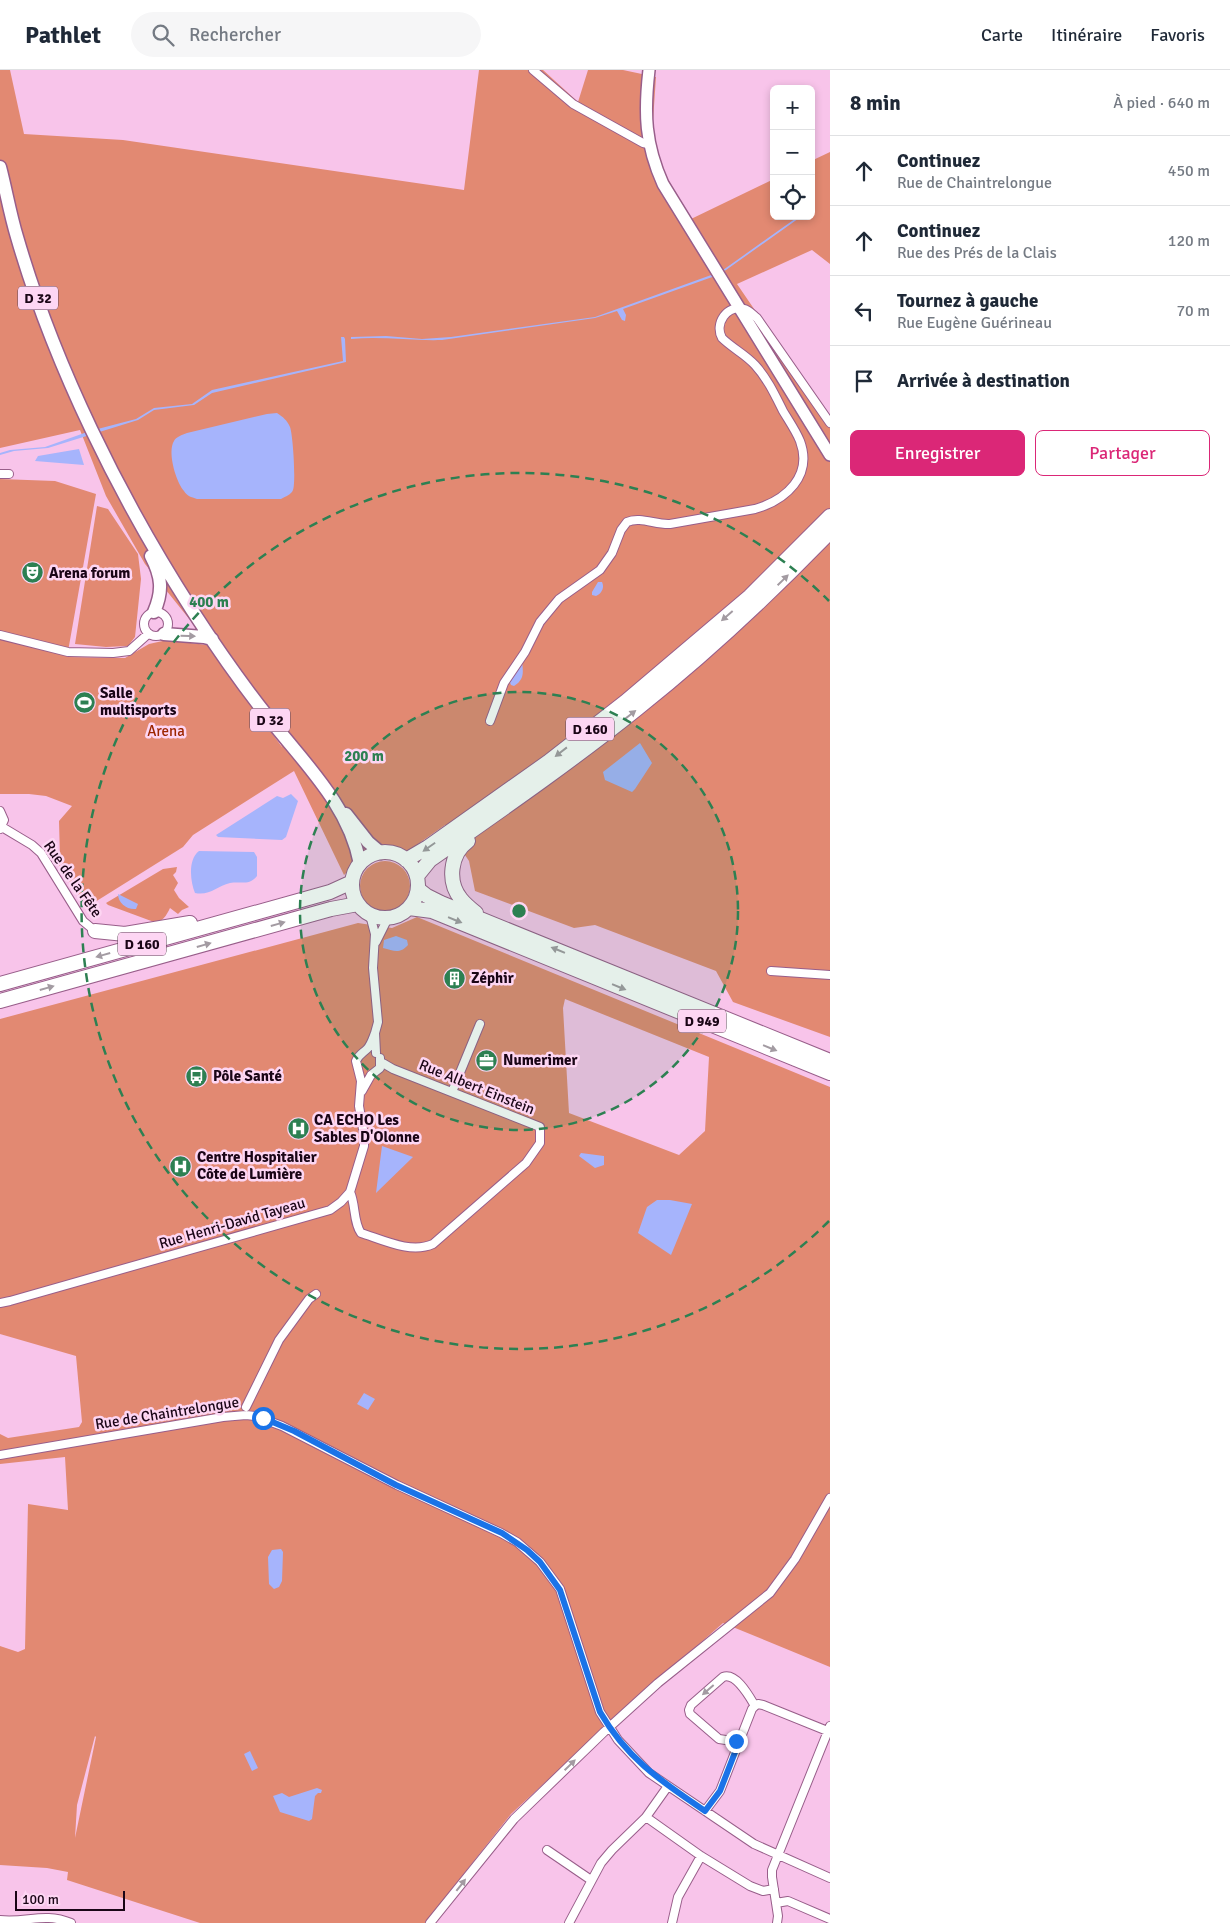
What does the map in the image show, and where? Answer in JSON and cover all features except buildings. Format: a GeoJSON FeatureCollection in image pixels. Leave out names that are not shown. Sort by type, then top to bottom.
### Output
{"type":"FeatureCollection","features":[{"type":"Feature","properties":{"kind":"highway","name":"D 160"},"geometry":{"type":"LineString","coordinates":[[406,860],[428,848],[548,762],[624,702],[743,602],[830,516]]}},
{"type":"Feature","properties":{"kind":"highway","name":"D 160"},"geometry":{"type":"LineString","coordinates":[[417,882],[430,860],[589,746],[670,682],[764,598],[830,532]]}},
{"type":"Feature","properties":{"kind":"highway"},"geometry":{"type":"LineString","coordinates":[[484,920],[464,903],[457,892],[453,880],[453,864],[461,847],[506,806]]}},
{"type":"Feature","properties":{"kind":"highway"},"geometry":{"type":"LineString","coordinates":[[381,853],[390,853],[406,860],[417,882],[413,903],[402,913],[388,918],[370,915],[358,904],[353,894],[352,882],[360,864],[369,856],[381,853]]}},
{"type":"Feature","properties":{"kind":"highway","name":"D 160"},"geometry":{"type":"LineString","coordinates":[[0,982],[337,890],[352,882]]}},
{"type":"Feature","properties":{"kind":"highway","name":"D 949"},"geometry":{"type":"LineString","coordinates":[[417,882],[431,898],[830,1061]]}},
{"type":"Feature","properties":{"kind":"highway","name":"D 160"},"geometry":{"type":"LineString","coordinates":[[0,1001],[330,909],[358,904]]}},
{"type":"Feature","properties":{"kind":"highway"},"geometry":{"type":"LineString","coordinates":[[95,931],[117,934],[137,933],[284,905]]}},
{"type":"Feature","properties":{"kind":"highway","name":"D 949"},"geometry":{"type":"LineString","coordinates":[[408,908],[432,911],[830,1073]]}},
{"type":"Feature","properties":{"kind":"main road","name":"D 32"},"geometry":{"type":"LineString","coordinates":[[0,167],[17,237],[52,338],[90,424],[130,505],[171,576],[212,639],[268,717],[321,781],[347,824],[360,864]]}},
{"type":"Feature","properties":{"kind":"main road"},"geometry":{"type":"LineString","coordinates":[[130,505],[138,533],[159,576],[160,597],[154,612]]}},
{"type":"Feature","properties":{"kind":"main road"},"geometry":{"type":"LineString","coordinates":[[164,634],[212,639]]}},
{"type":"Feature","properties":{"kind":"main road","name":"D 32"},"geometry":{"type":"LineString","coordinates":[[332,799],[368,842],[381,853]]}},
{"type":"Feature","properties":{"kind":"street"},"geometry":{"type":"LineString","coordinates":[[533,70],[573,104],[644,144],[648,144]]}},
{"type":"Feature","properties":{"kind":"street"},"geometry":{"type":"LineString","coordinates":[[649,70],[646,109],[648,144],[656,168],[671,199],[830,455]]}},
{"type":"Feature","properties":{"kind":"street"},"geometry":{"type":"LineString","coordinates":[[490,721],[504,683],[526,652],[540,622],[559,599],[600,570],[612,553],[621,530],[627,522],[635,520],[670,524],[755,509],[782,498],[796,484],[804,456],[800,440],[762,374],[750,360],[725,342],[719,333],[719,322],[722,318],[739,308],[750,312],[763,326],[830,423]]}},
{"type":"Feature","properties":{"kind":"street"},"geometry":{"type":"LineString","coordinates":[[0,474],[10,474]]}},
{"type":"Feature","properties":{"kind":"street"},"geometry":{"type":"LineString","coordinates":[[154,612],[162,614],[167,619],[168,627],[164,634],[158,636],[148,634],[144,627],[145,619],[154,612]]}},
{"type":"Feature","properties":{"kind":"street"},"geometry":{"type":"LineString","coordinates":[[0,634],[68,652],[113,653],[129,651],[148,634]]}},
{"type":"Feature","properties":{"kind":"street","name":"Rue de la Fête"},"geometry":{"type":"LineString","coordinates":[[0,812],[4,820],[1,828],[32,845],[41,853],[86,925],[95,931]]}},
{"type":"Feature","properties":{"kind":"street"},"geometry":{"type":"LineString","coordinates":[[350,1192],[365,1141],[360,1114],[361,1082],[356,1064],[357,1057],[366,1051],[378,1022],[373,968],[375,929],[370,915]]}},
{"type":"Feature","properties":{"kind":"street"},"geometry":{"type":"LineString","coordinates":[[375,946],[388,918]]}},
{"type":"Feature","properties":{"kind":"street"},"geometry":{"type":"LineString","coordinates":[[771,971],[830,975]]}},
{"type":"Feature","properties":{"kind":"street"},"geometry":{"type":"LineString","coordinates":[[452,1092],[480,1024]]}},
{"type":"Feature","properties":{"kind":"street"},"geometry":{"type":"LineString","coordinates":[[360,1098],[365,1083],[375,1073],[381,1062],[376,1053],[375,1033]]}},
{"type":"Feature","properties":{"kind":"street"},"geometry":{"type":"LineString","coordinates":[[366,1051],[376,1053]]}},
{"type":"Feature","properties":{"kind":"street","name":"Rue Albert Einstein"},"geometry":{"type":"LineString","coordinates":[[350,1192],[354,1200],[358,1228],[361,1233],[402,1245],[426,1247],[433,1244],[526,1163],[540,1144],[540,1127],[393,1069],[381,1062]]}},
{"type":"Feature","properties":{"kind":"street","name":"Rue Albert Einstein"},"geometry":{"type":"LineString","coordinates":[[375,1073],[393,1069]]}},
{"type":"Feature","properties":{"kind":"street"},"geometry":{"type":"LineString","coordinates":[[359,1071],[364,1075],[375,1073]]}},
{"type":"Feature","properties":{"kind":"street","name":"Rue Henri-David Tayeau"},"geometry":{"type":"LineString","coordinates":[[0,1301],[21,1297],[330,1210],[350,1192]]}},
{"type":"Feature","properties":{"kind":"street"},"geometry":{"type":"LineString","coordinates":[[246,1407],[279,1340],[309,1299],[316,1294]]}},
{"type":"Feature","properties":{"kind":"street","name":"Rue de Chaintrelongue"},"geometry":{"type":"LineString","coordinates":[[0,1455],[234,1416],[255,1416],[294,1431],[391,1482],[502,1533],[517,1542],[540,1562],[560,1590],[600,1712],[609,1729],[637,1762],[668,1786],[754,1844],[830,1878]]}},
{"type":"Feature","properties":{"kind":"street"},"geometry":{"type":"LineString","coordinates":[[430,1923],[514,1819],[672,1671],[770,1593],[795,1559],[830,1498]]}},
{"type":"Feature","properties":{"kind":"street"},"geometry":{"type":"LineString","coordinates":[[739,1742],[720,1739],[690,1714],[691,1705],[723,1677],[728,1675],[748,1695],[755,1706]]}},
{"type":"Feature","properties":{"kind":"street"},"geometry":{"type":"LineString","coordinates":[[705,1811],[720,1791],[752,1709],[758,1704],[829,1730],[772,1870],[778,1916],[777,1923]]}},
{"type":"Feature","properties":{"kind":"street"},"geometry":{"type":"LineString","coordinates":[[570,1923],[591,1880],[607,1856],[646,1817],[668,1786]]}},
{"type":"Feature","properties":{"kind":"street"},"geometry":{"type":"LineString","coordinates":[[646,1817],[701,1856],[750,1886],[763,1891],[774,1889]]}},
{"type":"Feature","properties":{"kind":"street"},"geometry":{"type":"LineString","coordinates":[[546,1850],[591,1880]]}},
{"type":"Feature","properties":{"kind":"street"},"geometry":{"type":"LineString","coordinates":[[672,1923],[678,1897],[701,1856]]}},
{"type":"Feature","properties":{"kind":"street"},"geometry":{"type":"LineString","coordinates":[[776,1903],[788,1901],[830,1919]]}},
{"type":"Feature","properties":{"kind":"street"},"geometry":{"type":"LineString","coordinates":[[0,1920],[10,1921],[52,1917],[71,1923]]}},
{"type":"Feature","properties":{"kind":"green space","name":"Arena"},"geometry":{"type":"Polygon","coordinates":[[[0,70],[10,70],[24,134],[123,140],[464,190],[479,70],[543,70],[578,102],[588,70],[623,70],[656,77],[652,135],[666,176],[691,219],[770,181],[770,220],[815,220],[815,159],[830,152],[830,264],[812,250],[737,284],[830,420],[830,1037],[733,1002],[716,971],[595,925],[574,928],[475,891],[469,861],[445,825],[408,851],[378,843],[344,875],[294,771],[193,835],[183,847],[87,907],[56,862],[60,858],[59,821],[72,806],[46,796],[0,794],[0,479],[55,481],[96,494],[67,657],[125,658],[149,644],[167,640],[207,645],[282,747],[268,717],[145,564],[106,496],[80,430],[0,448],[0,70]]]}},
{"type":"Feature","properties":{"kind":"green space"},"geometry":{"type":"Polygon","coordinates":[[[97,506],[108,509],[138,554],[141,579],[135,637],[128,646],[106,647],[75,644],[97,506]]]}},
{"type":"Feature","properties":{"kind":"green space"},"geometry":{"type":"Polygon","coordinates":[[[380,861],[390,861],[403,868],[410,881],[410,891],[403,904],[390,911],[380,911],[371,907],[364,900],[360,891],[360,881],[364,872],[371,865],[380,861]]]}},
{"type":"Feature","properties":{"kind":"green space"},"geometry":{"type":"Polygon","coordinates":[[[177,867],[173,875],[178,883],[174,890],[179,898],[189,907],[178,914],[170,908],[162,920],[154,922],[106,903],[163,869],[177,867]]]}},
{"type":"Feature","properties":{"kind":"green space"},"geometry":{"type":"Polygon","coordinates":[[[417,917],[830,1087],[830,1667],[723,1623],[604,1728],[511,1814],[425,1923],[200,1923],[67,1880],[68,1872],[47,1868],[0,1865],[0,1646],[18,1652],[25,1649],[28,1504],[68,1510],[65,1457],[0,1464],[0,1434],[8,1438],[79,1427],[82,1422],[76,1356],[0,1334],[0,1019],[358,923],[392,928],[417,917]],[[565,999],[563,1008],[569,1113],[679,1155],[705,1131],[709,1057],[565,999]],[[96,1737],[77,1805],[75,1838],[96,1737]]]}},
{"type":"Feature","properties":{"kind":"water"},"geometry":{"type":"Polygon","coordinates":[[[793,220],[796,220],[726,270],[723,270],[793,220]]]}},
{"type":"Feature","properties":{"kind":"water"},"geometry":{"type":"Polygon","coordinates":[[[714,274],[715,276],[623,309],[626,315],[625,321],[622,320],[617,311],[595,318],[442,340],[351,339],[351,337],[386,336],[422,339],[451,337],[595,317],[714,274]]]}},
{"type":"Feature","properties":{"kind":"water"},"geometry":{"type":"Polygon","coordinates":[[[341,337],[345,339],[346,362],[212,393],[194,405],[154,410],[138,420],[48,448],[14,451],[0,455],[0,453],[10,450],[45,447],[90,431],[136,419],[154,408],[192,404],[212,390],[343,361],[341,337]]]}},
{"type":"Feature","properties":{"kind":"water"},"geometry":{"type":"Polygon","coordinates":[[[277,413],[286,421],[291,432],[294,458],[294,485],[291,493],[281,499],[197,499],[185,493],[173,467],[171,452],[176,438],[187,433],[277,413]]]}},
{"type":"Feature","properties":{"kind":"water"},"geometry":{"type":"Polygon","coordinates":[[[79,449],[84,465],[35,461],[38,456],[79,449]]]}},
{"type":"Feature","properties":{"kind":"water"},"geometry":{"type":"Polygon","coordinates":[[[598,582],[602,582],[602,590],[596,596],[592,595],[592,592],[598,582]]]}},
{"type":"Feature","properties":{"kind":"water"},"geometry":{"type":"Polygon","coordinates":[[[522,660],[522,678],[514,686],[511,685],[509,680],[522,660]]]}},
{"type":"Feature","properties":{"kind":"water"},"geometry":{"type":"Polygon","coordinates":[[[640,743],[652,763],[635,789],[632,792],[605,780],[603,772],[640,743]]]}},
{"type":"Feature","properties":{"kind":"water"},"geometry":{"type":"Polygon","coordinates":[[[291,794],[298,801],[286,837],[282,840],[218,837],[216,835],[277,796],[283,798],[291,794]]]}},
{"type":"Feature","properties":{"kind":"water"},"geometry":{"type":"Polygon","coordinates":[[[199,851],[254,852],[257,857],[257,876],[248,882],[225,884],[209,892],[195,893],[191,870],[193,859],[199,851]]]}},
{"type":"Feature","properties":{"kind":"water"},"geometry":{"type":"Polygon","coordinates":[[[118,894],[138,904],[136,909],[124,905],[118,894]]]}},
{"type":"Feature","properties":{"kind":"water"},"geometry":{"type":"Polygon","coordinates":[[[396,936],[407,940],[408,945],[399,951],[383,948],[384,940],[396,936]]]}},
{"type":"Feature","properties":{"kind":"water"},"geometry":{"type":"Polygon","coordinates":[[[382,1146],[413,1157],[376,1193],[382,1146]]]}},
{"type":"Feature","properties":{"kind":"water"},"geometry":{"type":"Polygon","coordinates":[[[581,1153],[604,1156],[604,1165],[595,1168],[579,1156],[581,1153]]]}},
{"type":"Feature","properties":{"kind":"water"},"geometry":{"type":"Polygon","coordinates":[[[657,1200],[692,1204],[671,1255],[638,1233],[647,1207],[657,1200]]]}},
{"type":"Feature","properties":{"kind":"water"},"geometry":{"type":"Polygon","coordinates":[[[364,1393],[375,1399],[368,1410],[357,1404],[364,1393]]]}},
{"type":"Feature","properties":{"kind":"water"},"geometry":{"type":"Polygon","coordinates":[[[281,1549],[283,1552],[282,1581],[279,1587],[274,1589],[269,1584],[268,1557],[272,1550],[281,1549]]]}},
{"type":"Feature","properties":{"kind":"water"},"geometry":{"type":"Polygon","coordinates":[[[250,1751],[258,1768],[252,1771],[244,1754],[250,1751]]]}},
{"type":"Feature","properties":{"kind":"water"},"geometry":{"type":"Polygon","coordinates":[[[317,1788],[322,1790],[321,1793],[315,1796],[312,1819],[309,1821],[280,1812],[273,1796],[282,1793],[289,1797],[317,1788]]]}},
{"type":"Feature","properties":{"kind":"place","name":"Arena forum"},"geometry":{"type":"Point","coordinates":[33,573]}},
{"type":"Feature","properties":{"kind":"place","name":"Salle multisports"},"geometry":{"type":"Point","coordinates":[84,702]}},
{"type":"Feature","properties":{"kind":"place","name":"Zéphir"},"geometry":{"type":"Point","coordinates":[455,978]}},
{"type":"Feature","properties":{"kind":"place","name":"Numerimer"},"geometry":{"type":"Point","coordinates":[487,1060]}},
{"type":"Feature","properties":{"kind":"place","name":"Pôle Santé"},"geometry":{"type":"Point","coordinates":[197,1076]}},
{"type":"Feature","properties":{"kind":"place","name":"CA ECHO Les Sables D'Olonne"},"geometry":{"type":"Point","coordinates":[298,1129]}},
{"type":"Feature","properties":{"kind":"place","name":"Centre Hospitalier Côte de Lumière"},"geometry":{"type":"Point","coordinates":[181,1166]}},
{"type":"Feature","properties":{"kind":"route"},"geometry":{"type":"LineString","coordinates":[[263,1418],[294,1431],[396,1485],[502,1533],[527,1550],[540,1562],[560,1590],[600,1712],[609,1729],[649,1773],[705,1811],[720,1791],[739,1742],[736,1741]]}}]}
